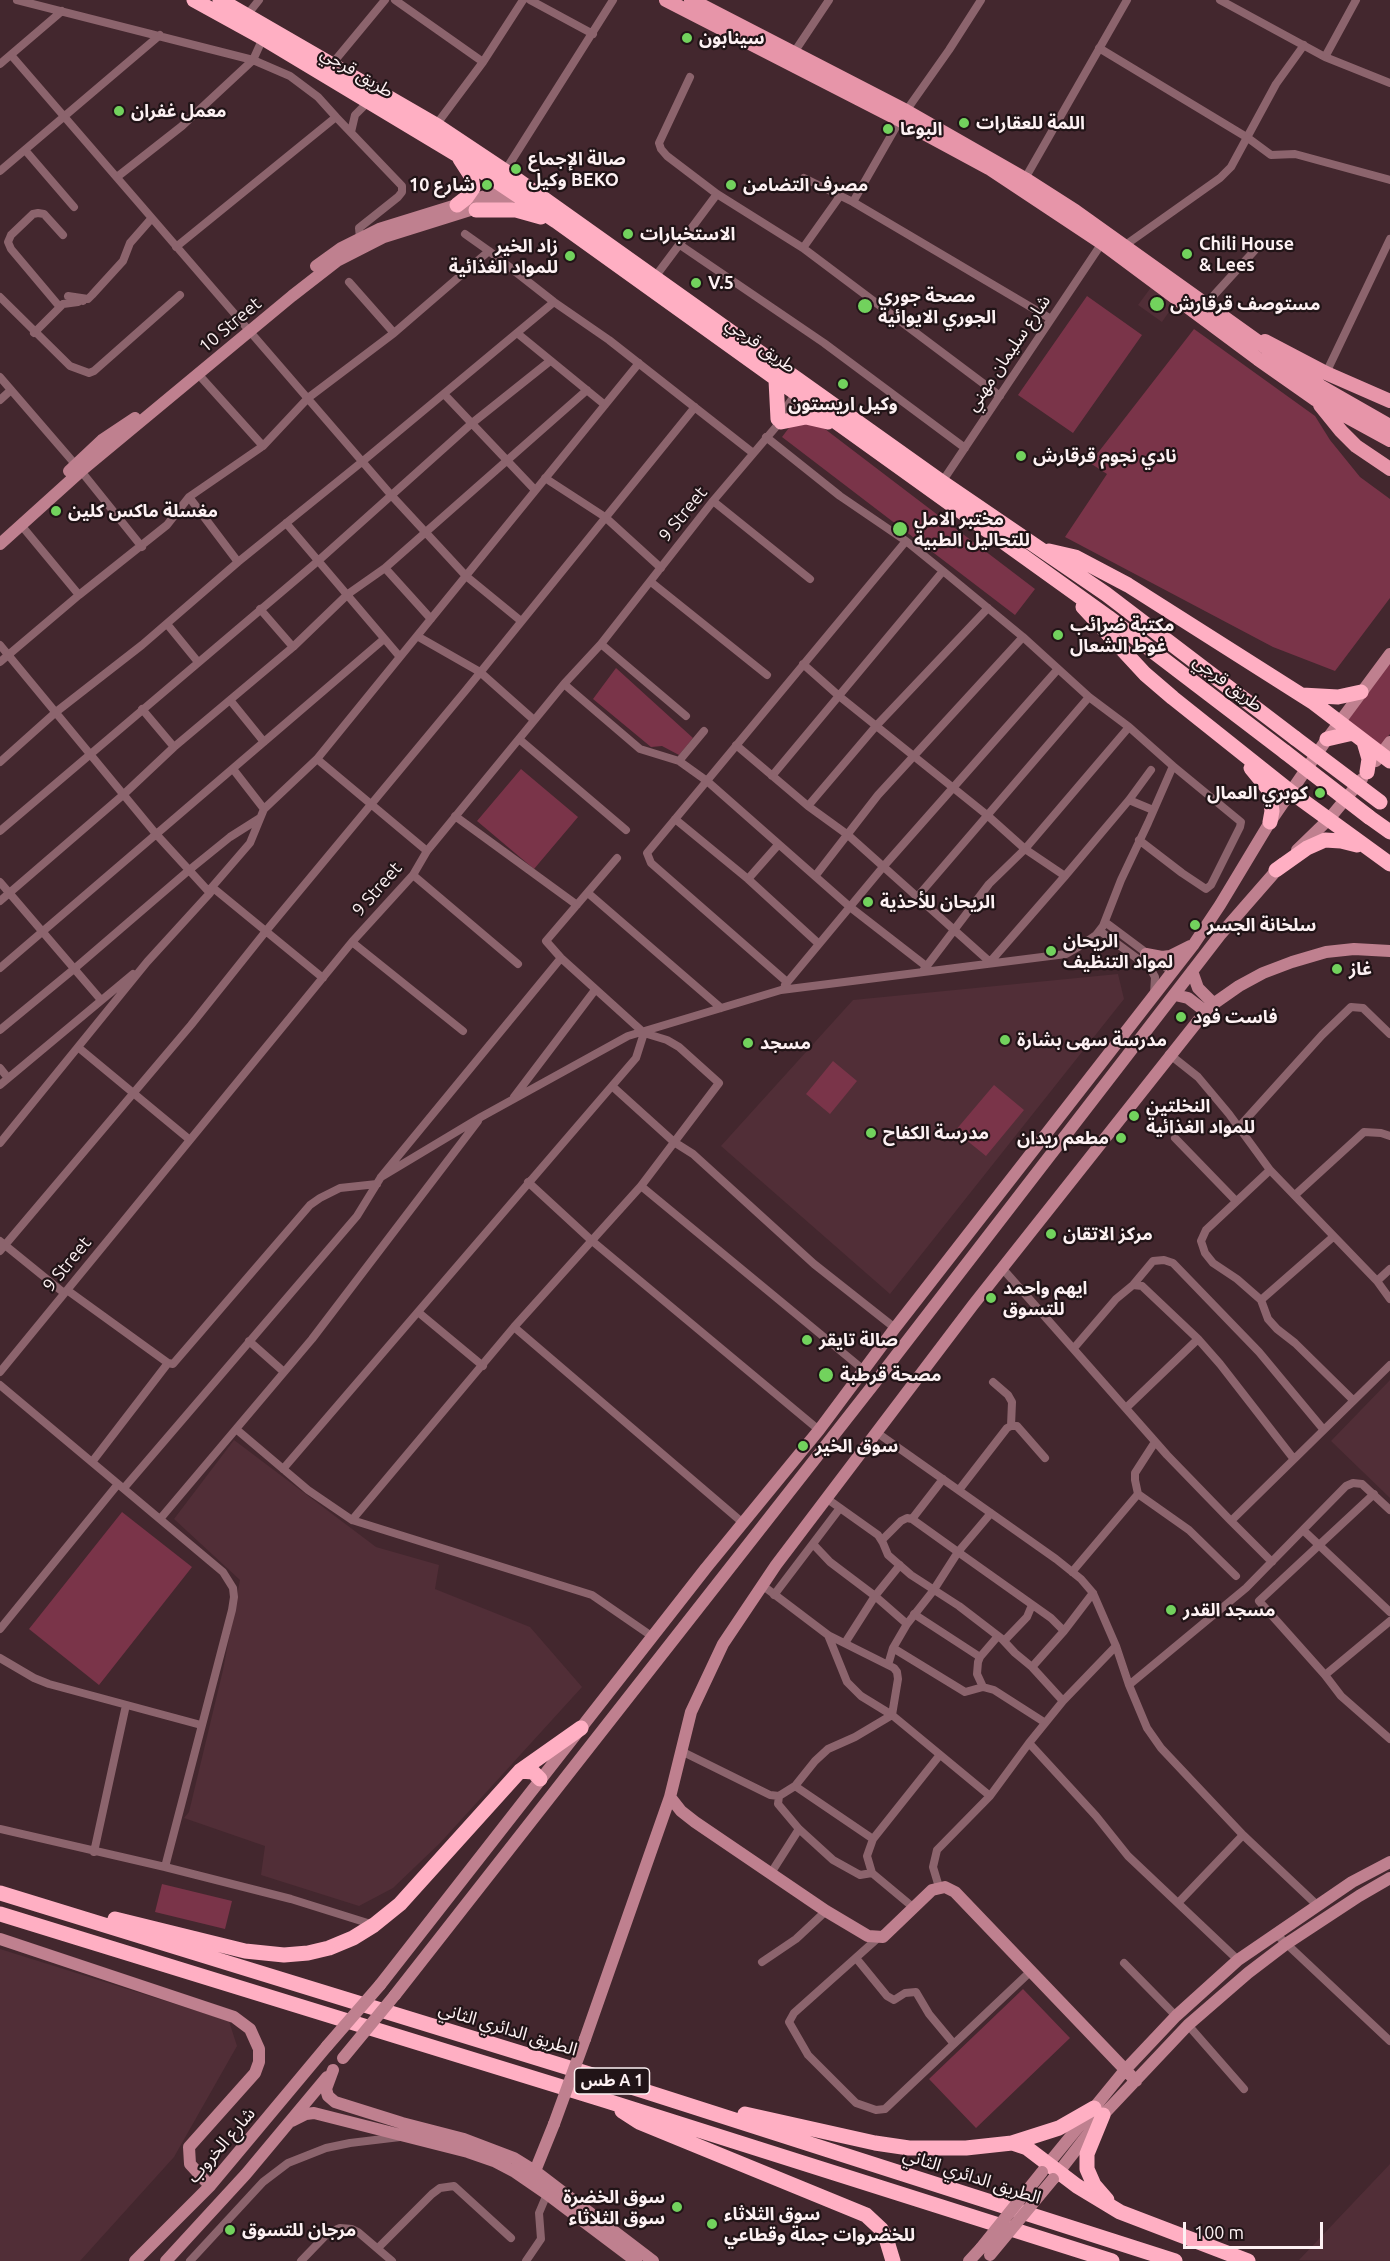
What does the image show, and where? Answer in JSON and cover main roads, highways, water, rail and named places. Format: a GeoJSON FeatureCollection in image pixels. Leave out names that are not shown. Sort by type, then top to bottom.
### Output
{"type":"FeatureCollection","features":[{"type":"Feature","properties":{"kind":"highway","name":"طريق قرجي"},"geometry":{"type":"LineString","coordinates":[[194,0],[263,38],[456,154],[556,221],[776,380],[802,390],[1116,601],[1385,805]]}},
{"type":"Feature","properties":{"kind":"highway","name":"طريق قرجي"},"geometry":{"type":"LineString","coordinates":[[220,0],[436,125],[655,277],[923,486],[1060,582],[1390,832]]}},
{"type":"Feature","properties":{"kind":"highway"},"geometry":{"type":"LineString","coordinates":[[456,154],[471,176],[473,188],[457,205]]}},
{"type":"Feature","properties":{"kind":"highway"},"geometry":{"type":"LineString","coordinates":[[476,210],[516,210],[556,221]]}},
{"type":"Feature","properties":{"kind":"highway"},"geometry":{"type":"LineString","coordinates":[[776,380],[778,423],[795,418],[814,417],[848,429]]}},
{"type":"Feature","properties":{"kind":"highway"},"geometry":{"type":"LineString","coordinates":[[1040,549],[1075,557],[1128,585],[1301,694],[1358,737],[1387,752]]}},
{"type":"Feature","properties":{"kind":"highway"},"geometry":{"type":"LineString","coordinates":[[1060,582],[1145,674],[1247,757],[1327,812],[1366,849]]}},
{"type":"Feature","properties":{"kind":"highway"},"geometry":{"type":"LineString","coordinates":[[1301,694],[1338,697],[1361,692]]}},
{"type":"Feature","properties":{"kind":"highway"},"geometry":{"type":"LineString","coordinates":[[1327,739],[1358,737]]}},
{"type":"Feature","properties":{"kind":"highway"},"geometry":{"type":"LineString","coordinates":[[1358,737],[1368,759],[1367,772]]}},
{"type":"Feature","properties":{"kind":"highway"},"geometry":{"type":"LineString","coordinates":[[1247,757],[1249,765],[1269,790],[1272,811],[1270,822]]}},
{"type":"Feature","properties":{"kind":"highway"},"geometry":{"type":"LineString","coordinates":[[1276,870],[1307,848],[1325,840],[1353,843],[1390,864]]}},
{"type":"Feature","properties":{"kind":"highway"},"geometry":{"type":"LineString","coordinates":[[47,1908],[109,1917],[244,1951],[284,1954],[308,1953],[328,1948],[353,1938],[400,1904],[520,1771],[581,1728]]}},
{"type":"Feature","properties":{"kind":"highway"},"geometry":{"type":"LineString","coordinates":[[520,1771],[533,1772],[540,1779]]}},
{"type":"Feature","properties":{"kind":"highway","name":"الطريق الدائري الثاني"},"geometry":{"type":"LineString","coordinates":[[0,1893],[641,2090],[1175,2261]]}},
{"type":"Feature","properties":{"kind":"highway","name":"طس A 1"},"geometry":{"type":"LineString","coordinates":[[0,1914],[604,2100],[1112,2261]]}},
{"type":"Feature","properties":{"kind":"highway"},"geometry":{"type":"LineString","coordinates":[[641,2090],[875,2143],[939,2149],[1012,2143],[1099,2112]]}},
{"type":"Feature","properties":{"kind":"highway"},"geometry":{"type":"LineString","coordinates":[[604,2100],[639,2122],[866,2215],[881,2229],[893,2261]]}},
{"type":"Feature","properties":{"kind":"highway"},"geometry":{"type":"LineString","coordinates":[[1099,2112],[1088,2154],[1087,2169],[1094,2185],[1103,2197],[1120,2212]]}},
{"type":"Feature","properties":{"kind":"highway"},"geometry":{"type":"LineString","coordinates":[[1012,2143],[1027,2148],[1050,2172],[1120,2212],[1248,2261]]}},
{"type":"Feature","properties":{"kind":"main road"},"geometry":{"type":"LineString","coordinates":[[666,0],[903,116]]}},
{"type":"Feature","properties":{"kind":"main road"},"geometry":{"type":"LineString","coordinates":[[691,0],[793,54],[1022,183],[1124,246],[1248,337],[1320,386],[1390,426]]}},
{"type":"Feature","properties":{"kind":"main road"},"geometry":{"type":"LineString","coordinates":[[1022,183],[1315,399],[1390,440]]}},
{"type":"Feature","properties":{"kind":"main road","name":"10 Street"},"geometry":{"type":"LineString","coordinates":[[0,535],[79,468],[199,375],[329,256],[360,238],[395,222],[513,192]]}},
{"type":"Feature","properties":{"kind":"main road","name":"10 Street"},"geometry":{"type":"LineString","coordinates":[[0,544],[79,468],[102,440],[135,418],[317,275],[351,253],[399,232],[476,210],[513,192]]}},
{"type":"Feature","properties":{"kind":"main road"},"geometry":{"type":"LineString","coordinates":[[1248,337],[1269,341],[1326,373],[1390,400]]}},
{"type":"Feature","properties":{"kind":"main road"},"geometry":{"type":"LineString","coordinates":[[1315,399],[1356,446],[1390,469]]}},
{"type":"Feature","properties":{"kind":"main road","name":"شارع الخروب"},"geometry":{"type":"LineString","coordinates":[[135,2261],[210,2186],[380,1984],[706,1568],[819,1430],[895,1328],[1194,944],[1270,822],[1297,790],[1327,739],[1390,654]]}},
{"type":"Feature","properties":{"kind":"main road","name":"شارع الخروب"},"geometry":{"type":"LineString","coordinates":[[166,2261],[292,2121],[395,1995],[721,1581],[1239,911],[1327,812],[1387,752]]}},
{"type":"Feature","properties":{"kind":"main road"},"geometry":{"type":"LineString","coordinates":[[1146,954],[1170,956],[1194,944]]}},
{"type":"Feature","properties":{"kind":"main road"},"geometry":{"type":"LineString","coordinates":[[533,2176],[585,2039],[670,1797],[691,1712],[723,1644],[762,1585],[1002,1268],[1169,1054],[1209,1007],[1239,986],[1263,973],[1292,962],[1326,952],[1354,949],[1390,951]]}},
{"type":"Feature","properties":{"kind":"main road"},"geometry":{"type":"LineString","coordinates":[[1192,972],[1209,1007]]}},
{"type":"Feature","properties":{"kind":"main road"},"geometry":{"type":"LineString","coordinates":[[1175,995],[1209,1007]]}},
{"type":"Feature","properties":{"kind":"main road"},"geometry":{"type":"LineString","coordinates":[[1153,996],[1166,1006]]}},
{"type":"Feature","properties":{"kind":"main road"},"geometry":{"type":"LineString","coordinates":[[706,1568],[721,1581]]}},
{"type":"Feature","properties":{"kind":"main road"},"geometry":{"type":"LineString","coordinates":[[670,1797],[694,1822],[826,1911],[868,1936],[878,1938],[887,1934],[929,1892],[939,1887],[955,1892],[1136,2081]]}},
{"type":"Feature","properties":{"kind":"main road"},"geometry":{"type":"LineString","coordinates":[[969,2261],[985,2255],[1099,2112],[1125,2070],[1176,2016],[1238,1960],[1275,1933],[1352,1882],[1390,1863]]}},
{"type":"Feature","properties":{"kind":"main road"},"geometry":{"type":"LineString","coordinates":[[1099,2112],[1136,2081],[1188,2025],[1248,1973],[1286,1944],[1390,1878]]}},
{"type":"Feature","properties":{"kind":"main road"},"geometry":{"type":"LineString","coordinates":[[0,1939],[234,2017],[250,2029],[260,2049],[255,2073],[189,2147],[190,2164],[210,2186]]}},
{"type":"Feature","properties":{"kind":"main road"},"geometry":{"type":"LineString","coordinates":[[333,2070],[326,2089],[328,2096],[335,2102],[490,2148],[514,2158],[533,2176],[653,2261]]}},
{"type":"Feature","properties":{"kind":"main road"},"geometry":{"type":"LineString","coordinates":[[292,2121],[314,2113],[468,2152],[533,2176],[547,2194],[636,2261]]}},
{"type":"Feature","properties":{"kind":"place","name":"سينابون"},"geometry":{"type":"Point","coordinates":[687,38]}},
{"type":"Feature","properties":{"kind":"place","name":"معمل غفران"},"geometry":{"type":"Point","coordinates":[119,111]}},
{"type":"Feature","properties":{"kind":"place","name":"اللمة للعقارات"},"geometry":{"type":"Point","coordinates":[964,123]}},
{"type":"Feature","properties":{"kind":"place","name":"البوعا"},"geometry":{"type":"Point","coordinates":[888,129]}},
{"type":"Feature","properties":{"kind":"place","name":"صالة الإجماع وكيل BEKO"},"geometry":{"type":"Point","coordinates":[516,169]}},
{"type":"Feature","properties":{"kind":"place","name":"شارع 10"},"geometry":{"type":"Point","coordinates":[487,185]}},
{"type":"Feature","properties":{"kind":"place","name":"مصرف التضامن"},"geometry":{"type":"Point","coordinates":[731,185]}},
{"type":"Feature","properties":{"kind":"place","name":"الاستخبارات"},"geometry":{"type":"Point","coordinates":[628,234]}},
{"type":"Feature","properties":{"kind":"place","name":"Chili House & Lees"},"geometry":{"type":"Point","coordinates":[1187,254]}},
{"type":"Feature","properties":{"kind":"place","name":"زاد الخير للمواد الغذائية"},"geometry":{"type":"Point","coordinates":[570,256]}},
{"type":"Feature","properties":{"kind":"place","name":"V.5"},"geometry":{"type":"Point","coordinates":[696,283]}},
{"type":"Feature","properties":{"kind":"place","name":"مستوصف قرقارش"},"geometry":{"type":"Point","coordinates":[1157,304]}},
{"type":"Feature","properties":{"kind":"place","name":"مصحة جوري الجوري الايوائية"},"geometry":{"type":"Point","coordinates":[865,306]}},
{"type":"Feature","properties":{"kind":"place","name":"وكيل اريستون"},"geometry":{"type":"Point","coordinates":[843,384]}},
{"type":"Feature","properties":{"kind":"place","name":"نادي نجوم قرقارش"},"geometry":{"type":"Point","coordinates":[1021,456]}},
{"type":"Feature","properties":{"kind":"place","name":"مغسلة ماكس كلين"},"geometry":{"type":"Point","coordinates":[56,511]}},
{"type":"Feature","properties":{"kind":"place","name":"مختبر الامل للتحاليل الطبية"},"geometry":{"type":"Point","coordinates":[900,529]}},
{"type":"Feature","properties":{"kind":"place","name":"مكتبة ضرائب غوط الشعال"},"geometry":{"type":"Point","coordinates":[1058,635]}},
{"type":"Feature","properties":{"kind":"place","name":"كوبري العمال"},"geometry":{"type":"Point","coordinates":[1320,793]}},
{"type":"Feature","properties":{"kind":"place","name":"الريحان للأحذية"},"geometry":{"type":"Point","coordinates":[868,902]}},
{"type":"Feature","properties":{"kind":"place","name":"سلخانة الجسر"},"geometry":{"type":"Point","coordinates":[1195,925]}},
{"type":"Feature","properties":{"kind":"place","name":"الريحان لمواد التنظيف"},"geometry":{"type":"Point","coordinates":[1051,951]}},
{"type":"Feature","properties":{"kind":"place","name":"غاز"},"geometry":{"type":"Point","coordinates":[1337,969]}},
{"type":"Feature","properties":{"kind":"place","name":"فاست فود"},"geometry":{"type":"Point","coordinates":[1181,1017]}},
{"type":"Feature","properties":{"kind":"place","name":"مدرسة سهى بشارة"},"geometry":{"type":"Point","coordinates":[1005,1040]}},
{"type":"Feature","properties":{"kind":"place","name":"مسجد"},"geometry":{"type":"Point","coordinates":[748,1043]}},
{"type":"Feature","properties":{"kind":"place","name":"النخلتين للمواد الغذائية"},"geometry":{"type":"Point","coordinates":[1134,1116]}},
{"type":"Feature","properties":{"kind":"place","name":"مدرسة الكفاح"},"geometry":{"type":"Point","coordinates":[871,1133]}},
{"type":"Feature","properties":{"kind":"place","name":"مطعم ريدان"},"geometry":{"type":"Point","coordinates":[1121,1138]}},
{"type":"Feature","properties":{"kind":"place","name":"مركز الاتقان"},"geometry":{"type":"Point","coordinates":[1051,1234]}},
{"type":"Feature","properties":{"kind":"place","name":"ايهم واحمد للتسوق"},"geometry":{"type":"Point","coordinates":[991,1298]}},
{"type":"Feature","properties":{"kind":"place","name":"صالة تايقر"},"geometry":{"type":"Point","coordinates":[807,1340]}},
{"type":"Feature","properties":{"kind":"place","name":"مصحة قرطبة"},"geometry":{"type":"Point","coordinates":[826,1375]}},
{"type":"Feature","properties":{"kind":"place","name":"سوق الخير"},"geometry":{"type":"Point","coordinates":[803,1446]}},
{"type":"Feature","properties":{"kind":"place","name":"مسجد القدر"},"geometry":{"type":"Point","coordinates":[1171,1610]}},
{"type":"Feature","properties":{"kind":"place","name":"سوق الخضرة سوق الثلاثاء"},"geometry":{"type":"Point","coordinates":[677,2207]}},
{"type":"Feature","properties":{"kind":"place","name":"سوق الثلاثاء للخضروات جملة وقطاعي"},"geometry":{"type":"Point","coordinates":[712,2224]}},
{"type":"Feature","properties":{"kind":"place","name":"مرجان للتسوق"},"geometry":{"type":"Point","coordinates":[230,2230]}}]}
